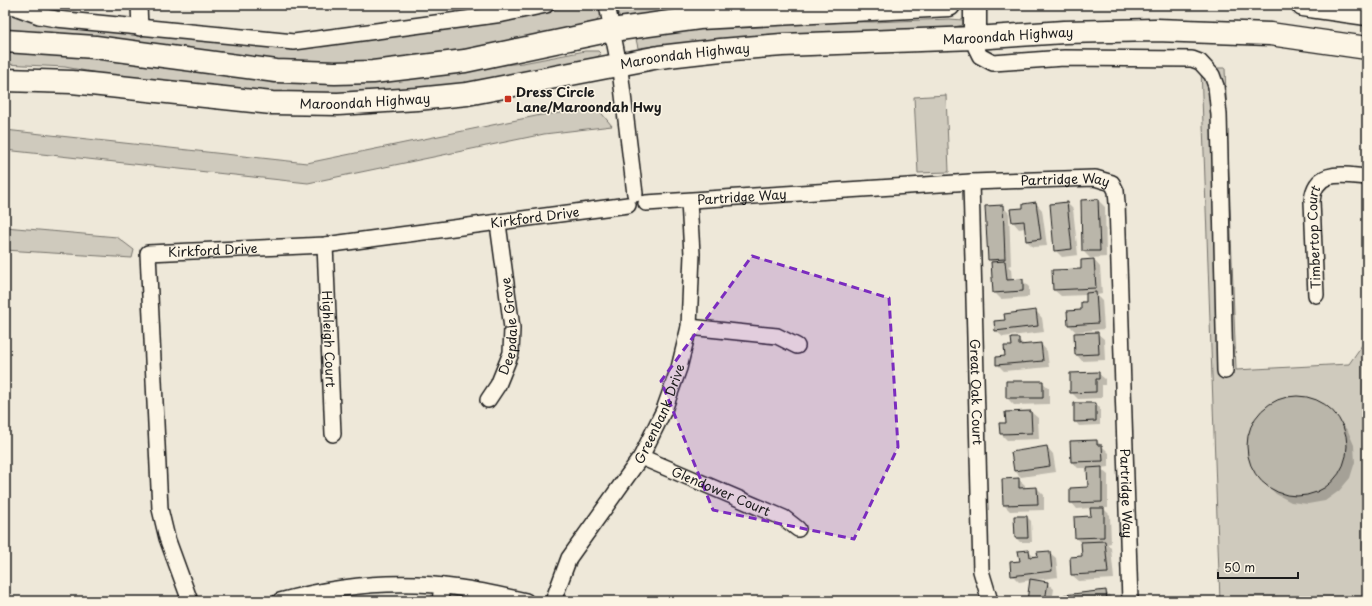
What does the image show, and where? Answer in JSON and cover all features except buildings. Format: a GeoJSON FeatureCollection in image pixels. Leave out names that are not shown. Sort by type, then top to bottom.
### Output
{"type":"FeatureCollection","features":[{"type":"Feature","properties":{"kind":"highway"},"geometry":{"type":"LineString","coordinates":[[5,41],[95,47],[276,71],[335,73],[380,71],[459,62],[612,30],[699,18],[949,5]]}},
{"type":"Feature","properties":{"kind":"highway"},"geometry":{"type":"LineString","coordinates":[[975,5],[975,38]]}},
{"type":"Feature","properties":{"kind":"highway"},"geometry":{"type":"LineString","coordinates":[[1303,5],[1367,14]]}},
{"type":"Feature","properties":{"kind":"highway","name":"Maroondah Highway"},"geometry":{"type":"LineString","coordinates":[[5,80],[72,82],[272,103],[338,104],[467,94],[527,84],[619,64],[678,54],[734,49],[975,38],[1064,32],[1195,30],[1270,34],[1367,48]]}},
{"type":"Feature","properties":{"kind":"street"},"geometry":{"type":"LineString","coordinates":[[9,5],[39,16],[140,28],[294,42],[503,14],[546,5]]}},
{"type":"Feature","properties":{"kind":"street"},"geometry":{"type":"LineString","coordinates":[[139,5],[140,28]]}},
{"type":"Feature","properties":{"kind":"street"},"geometry":{"type":"LineString","coordinates":[[608,5],[619,64],[637,201]]}},
{"type":"Feature","properties":{"kind":"street"},"geometry":{"type":"LineString","coordinates":[[975,38],[976,48],[980,56],[993,63],[1072,58],[1174,58],[1192,59],[1200,62],[1207,68],[1216,86],[1219,115],[1225,371]]}},
{"type":"Feature","properties":{"kind":"street","name":"Timbertop Court"},"geometry":{"type":"LineString","coordinates":[[1316,295],[1312,201],[1316,175],[1367,177]]}},
{"type":"Feature","properties":{"kind":"street","name":"Partridge Way"},"geometry":{"type":"LineString","coordinates":[[637,201],[689,201],[971,182],[1095,178],[1112,182],[1116,191],[1130,601]]}},
{"type":"Feature","properties":{"kind":"street","name":"Great Oak Court"},"geometry":{"type":"LineString","coordinates":[[971,182],[981,571],[982,581],[990,601]]}},
{"type":"Feature","properties":{"kind":"street","name":"Kirkford Drive"},"geometry":{"type":"LineString","coordinates":[[190,601],[167,538],[160,509],[148,253],[325,245],[498,224],[637,201]]}},
{"type":"Feature","properties":{"kind":"street","name":"Greenbank Drive"},"geometry":{"type":"LineString","coordinates":[[553,601],[569,558],[641,457],[664,410],[677,375],[689,327],[692,254],[689,201]]}},
{"type":"Feature","properties":{"kind":"street","name":"Deepdale Grove"},"geometry":{"type":"LineString","coordinates":[[488,400],[498,385],[511,353],[512,328],[498,224]]}},
{"type":"Feature","properties":{"kind":"street","name":"Highleigh Court"},"geometry":{"type":"LineString","coordinates":[[325,245],[333,434]]}},
{"type":"Feature","properties":{"kind":"street"},"geometry":{"type":"LineString","coordinates":[[689,327],[777,336],[797,346]]}},
{"type":"Feature","properties":{"kind":"street","name":"Glendower Court"},"geometry":{"type":"LineString","coordinates":[[641,457],[784,518],[798,529]]}},
{"type":"Feature","properties":{"kind":"street"},"geometry":{"type":"LineString","coordinates":[[280,601],[307,594],[362,586],[406,584],[441,594],[526,601]]}},
{"type":"Feature","properties":{"kind":"highlighted area"},"geometry":{"type":"Polygon","coordinates":[[[752,256],[889,298],[898,447],[854,539],[713,510],[661,381],[752,256]]]}},
{"type":"Feature","properties":{"kind":"shaded area"},"geometry":{"type":"Polygon","coordinates":[[[573,5],[597,5],[600,7],[601,14],[597,21],[589,26],[475,51],[369,64],[305,64],[5,31],[5,10],[303,48],[524,15],[573,5]]]}},
{"type":"Feature","properties":{"kind":"shaded area"},"geometry":{"type":"Polygon","coordinates":[[[614,5],[764,5],[628,20],[620,17],[614,5]]]}},
{"type":"Feature","properties":{"kind":"shaded area"},"geometry":{"type":"Polygon","coordinates":[[[950,19],[963,20],[963,25],[950,28],[698,41],[638,48],[636,39],[694,27],[831,21],[873,22],[950,19]]]}},
{"type":"Feature","properties":{"kind":"shaded area"},"geometry":{"type":"Polygon","coordinates":[[[5,50],[25,50],[215,72],[483,67],[523,63],[585,51],[598,51],[601,54],[594,59],[519,79],[324,97],[156,84],[65,67],[5,64],[5,50]]]}},
{"type":"Feature","properties":{"kind":"shaded area"},"geometry":{"type":"Polygon","coordinates":[[[1201,68],[1225,68],[1236,370],[1349,364],[1367,338],[1367,601],[1220,601],[1201,68]]]}},
{"type":"Feature","properties":{"kind":"shaded area"},"geometry":{"type":"Polygon","coordinates":[[[946,95],[949,172],[918,173],[914,97],[946,95]]]}},
{"type":"Feature","properties":{"kind":"shaded area"},"geometry":{"type":"Polygon","coordinates":[[[598,109],[612,126],[544,134],[308,183],[5,150],[5,130],[307,163],[541,115],[598,109]]]}},
{"type":"Feature","properties":{"kind":"shaded area"},"geometry":{"type":"Polygon","coordinates":[[[5,227],[117,237],[134,250],[132,258],[5,250],[5,227]]]}},
{"type":"Feature","properties":{"kind":"place","name":"Dress Circle Lane/Maroondah Hwy"},"geometry":{"type":"Point","coordinates":[508,99]}}]}
